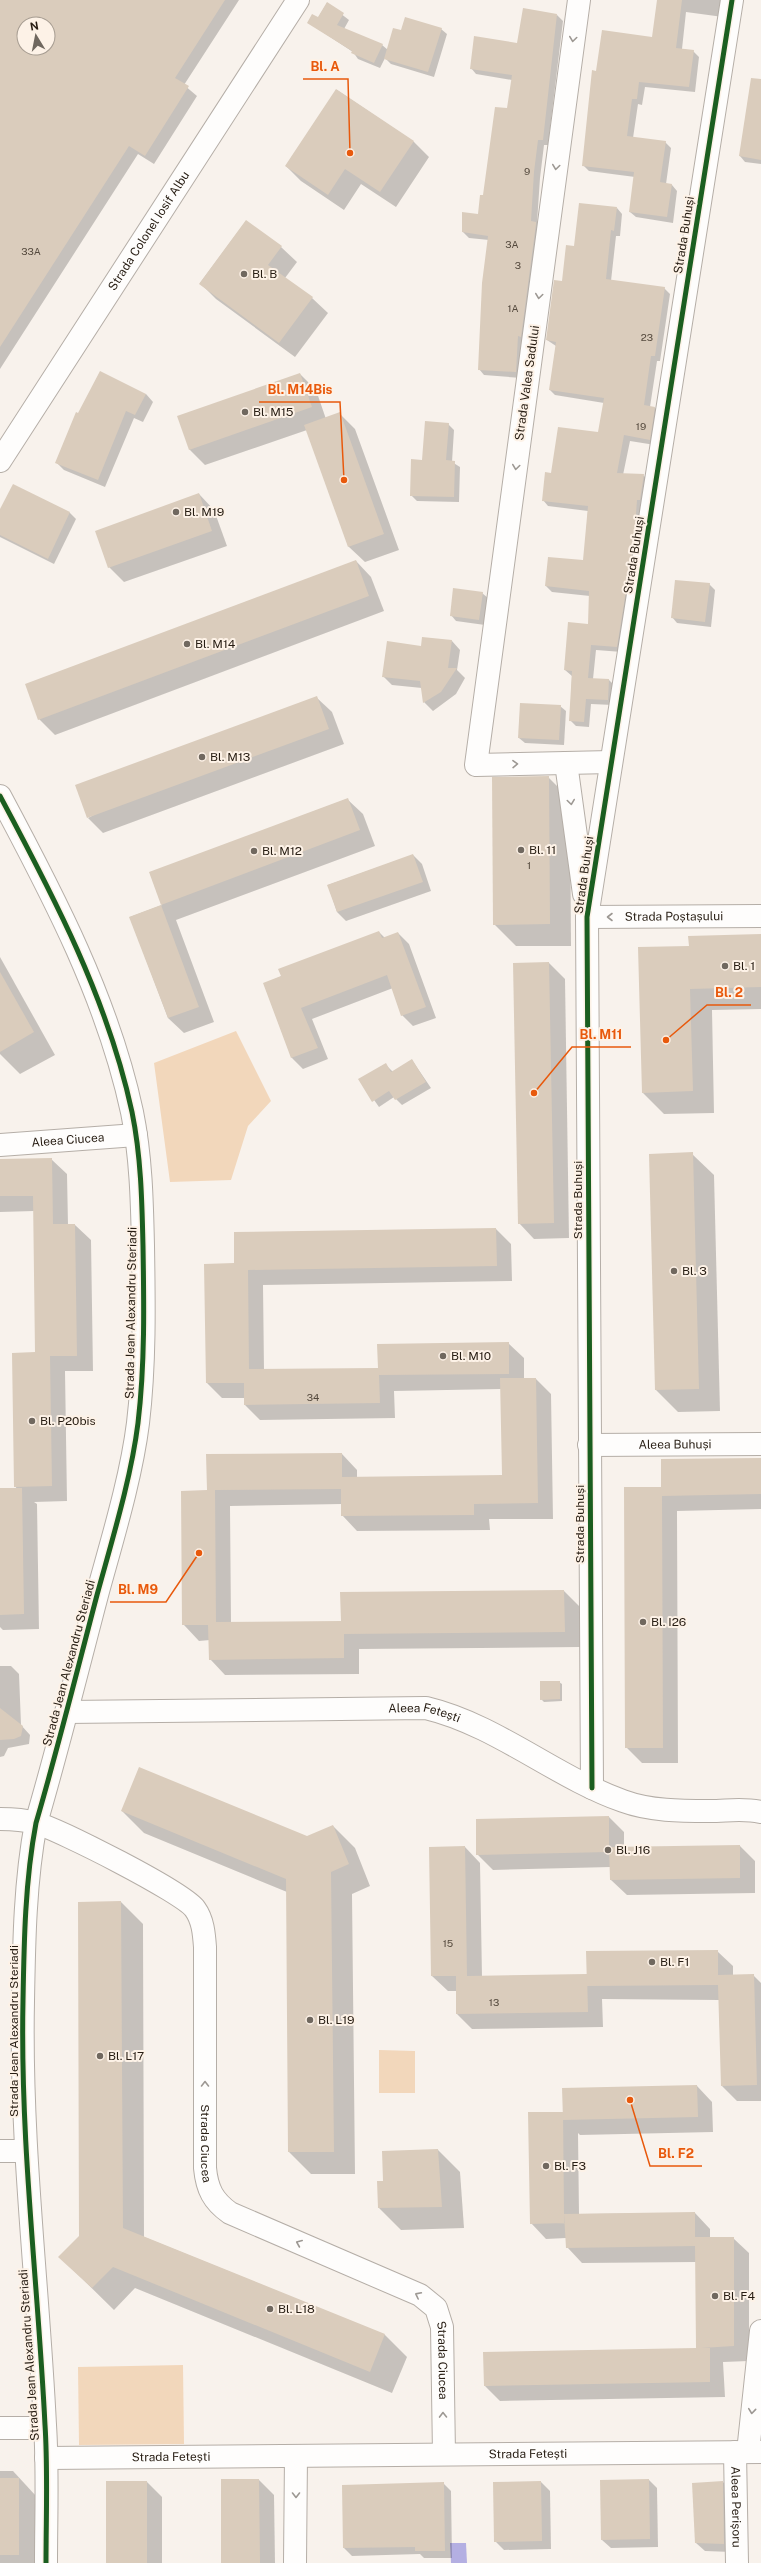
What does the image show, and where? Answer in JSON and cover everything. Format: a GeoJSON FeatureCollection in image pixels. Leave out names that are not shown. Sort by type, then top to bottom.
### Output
{"type":"FeatureCollection","features":[{"type":"Feature","properties":{"kind":"street","name":"Strada Colonel Iosif Albu"},"geometry":{"type":"LineString","coordinates":[[0,461],[298,0]]}},
{"type":"Feature","properties":{"kind":"street","name":"Strada Valea Sadului"},"geometry":{"type":"LineString","coordinates":[[566,763],[476,765],[578,0]]}},
{"type":"Feature","properties":{"kind":"street","name":"Strada Buhuși"},"geometry":{"type":"LineString","coordinates":[[592,1788],[587,917],[732,0]]}},
{"type":"Feature","properties":{"kind":"street"},"geometry":{"type":"LineString","coordinates":[[587,917],[566,763],[611,762]]}},
{"type":"Feature","properties":{"kind":"street","name":"Strada Jean Alexandru Steriadi"},"geometry":{"type":"LineString","coordinates":[[0,796],[47,883],[94,990],[119,1064],[136,1135],[141,1191],[144,1287],[142,1365],[138,1424],[107,1559],[36,1823],[31,1849],[24,1949],[22,2045],[24,2151],[45,2428],[46,2563]]}},
{"type":"Feature","properties":{"kind":"street","name":"Strada Poștașului"},"geometry":{"type":"LineString","coordinates":[[587,917],[761,916]]}},
{"type":"Feature","properties":{"kind":"street","name":"Aleea Ciucea"},"geometry":{"type":"LineString","coordinates":[[0,1145],[136,1135]]}},
{"type":"Feature","properties":{"kind":"street","name":"Aleea Buhuși"},"geometry":{"type":"LineString","coordinates":[[590,1445],[761,1444]]}},
{"type":"Feature","properties":{"kind":"street","name":"Aleea Fetești"},"geometry":{"type":"LineString","coordinates":[[66,1712],[426,1708],[447,1713],[469,1723],[592,1788],[623,1801],[652,1808],[761,1812]]}},
{"type":"Feature","properties":{"kind":"street","name":"Strada Ciucea"},"geometry":{"type":"LineString","coordinates":[[0,1819],[36,1823],[58,1832],[175,1892],[195,1908],[200,1920],[204,1947],[205,2168],[211,2194],[218,2204],[230,2213],[420,2295],[436,2308],[442,2327],[444,2454]]}},
{"type":"Feature","properties":{"kind":"street"},"geometry":{"type":"LineString","coordinates":[[0,2151],[24,2151]]}},
{"type":"Feature","properties":{"kind":"street"},"geometry":{"type":"LineString","coordinates":[[748,2452],[761,2331]]}},
{"type":"Feature","properties":{"kind":"street"},"geometry":{"type":"LineString","coordinates":[[0,2428],[45,2428]]}},
{"type":"Feature","properties":{"kind":"street","name":"Strada Fetești"},"geometry":{"type":"LineString","coordinates":[[46,2458],[748,2452]]}},
{"type":"Feature","properties":{"kind":"street","name":"Aleea Perișoru"},"geometry":{"type":"LineString","coordinates":[[737,2563],[748,2452]]}},
{"type":"Feature","properties":{"kind":"street"},"geometry":{"type":"LineString","coordinates":[[296,2456],[296,2563]]}},
{"type":"Feature","properties":{"kind":"shaded area"},"geometry":{"type":"Polygon","coordinates":[[[236,1031],[271,1101],[248,1126],[231,1180],[170,1182],[154,1063],[236,1031]]]}},
{"type":"Feature","properties":{"kind":"shaded area"},"geometry":{"type":"Polygon","coordinates":[[[379,2050],[415,2051],[415,2093],[379,2093],[379,2050]]]}},
{"type":"Feature","properties":{"kind":"shaded area"},"geometry":{"type":"Polygon","coordinates":[[[183,2365],[184,2444],[79,2445],[78,2367],[183,2365]]]}},
{"type":"Feature","properties":{"kind":"shaded area"},"geometry":{"type":"Polygon","coordinates":[[[450,2543],[466,2543],[467,2563],[451,2563],[450,2543]]]}},
{"type":"Feature","properties":{"kind":"building"},"geometry":{"type":"Polygon","coordinates":[[[0,0],[225,0],[175,78],[189,86],[145,156],[129,146],[0,347],[0,0]]]}},
{"type":"Feature","properties":{"kind":"building"},"geometry":{"type":"Polygon","coordinates":[[[657,0],[682,0],[676,48],[694,50],[689,87],[639,82],[637,99],[632,99],[627,136],[666,141],[660,182],[672,184],[667,217],[629,212],[634,172],[582,166],[592,70],[596,71],[602,30],[652,37],[657,0]]]}},
{"type":"Feature","properties":{"kind":"building"},"geometry":{"type":"Polygon","coordinates":[[[327,2],[344,13],[337,25],[383,44],[374,63],[351,53],[352,51],[307,23],[312,14],[318,17],[327,2]]]}},
{"type":"Feature","properties":{"kind":"building"},"geometry":{"type":"Polygon","coordinates":[[[523,8],[557,14],[543,140],[538,140],[534,172],[531,221],[536,222],[536,224],[521,337],[518,336],[516,372],[478,370],[482,283],[488,236],[462,232],[462,212],[478,214],[480,195],[483,195],[495,107],[507,108],[512,75],[470,69],[474,36],[517,43],[523,8]]]}},
{"type":"Feature","properties":{"kind":"building"},"geometry":{"type":"Polygon","coordinates":[[[405,17],[442,28],[428,72],[384,59],[393,28],[401,30],[405,17]]]}},
{"type":"Feature","properties":{"kind":"building"},"geometry":{"type":"Polygon","coordinates":[[[751,78],[761,79],[761,160],[739,156],[751,78]]]}},
{"type":"Feature","properties":{"kind":"building"},"geometry":{"type":"Polygon","coordinates":[[[336,89],[414,141],[380,192],[345,169],[328,195],[285,166],[336,89]]]}},
{"type":"Feature","properties":{"kind":"building"},"geometry":{"type":"Polygon","coordinates":[[[579,203],[617,207],[614,231],[611,230],[606,279],[665,287],[655,356],[651,356],[644,405],[655,407],[650,440],[624,435],[617,473],[644,474],[640,500],[637,500],[634,542],[617,647],[591,645],[588,678],[609,679],[608,700],[586,699],[584,722],[569,721],[572,671],[564,670],[568,622],[588,624],[589,591],[545,586],[548,557],[583,560],[588,506],[542,501],[545,472],[551,473],[558,427],[598,432],[604,398],[549,390],[556,342],[546,340],[554,280],[562,281],[566,245],[574,246],[579,203]]]}},
{"type":"Feature","properties":{"kind":"building","name":"Bl. B"},"geometry":{"type":"Polygon","coordinates":[[[246,220],[282,246],[268,265],[313,297],[279,343],[199,284],[246,220]]]}},
{"type":"Feature","properties":{"kind":"building"},"geometry":{"type":"Polygon","coordinates":[[[100,371],[146,394],[135,415],[126,411],[98,480],[55,463],[76,412],[78,413],[100,371]]]}},
{"type":"Feature","properties":{"kind":"building","name":"Bl. M15"},"geometry":{"type":"Polygon","coordinates":[[[300,373],[312,407],[189,450],[177,416],[300,373]]]}},
{"type":"Feature","properties":{"kind":"building"},"geometry":{"type":"Polygon","coordinates":[[[340,412],[384,534],[348,547],[304,425],[340,412]]]}},
{"type":"Feature","properties":{"kind":"building"},"geometry":{"type":"Polygon","coordinates":[[[425,421],[449,423],[446,460],[455,461],[454,497],[410,496],[411,459],[422,460],[425,421]]]}},
{"type":"Feature","properties":{"kind":"building"},"geometry":{"type":"Polygon","coordinates":[[[13,484],[70,512],[48,559],[0,535],[0,509],[13,484]]]}},
{"type":"Feature","properties":{"kind":"building","name":"Bl. M19"},"geometry":{"type":"Polygon","coordinates":[[[199,493],[212,531],[108,568],[95,531],[199,493]]]}},
{"type":"Feature","properties":{"kind":"building","name":"Bl. M14"},"geometry":{"type":"Polygon","coordinates":[[[356,560],[369,596],[38,720],[25,684],[356,560]]]}},
{"type":"Feature","properties":{"kind":"building"},"geometry":{"type":"Polygon","coordinates":[[[675,580],[710,583],[705,622],[671,618],[675,580]]]}},
{"type":"Feature","properties":{"kind":"building"},"geometry":{"type":"Polygon","coordinates":[[[453,588],[483,592],[479,620],[450,616],[453,588]]]}},
{"type":"Feature","properties":{"kind":"building"},"geometry":{"type":"Polygon","coordinates":[[[422,637],[452,640],[448,668],[457,668],[441,692],[423,703],[420,681],[382,677],[387,641],[421,646],[422,637]]]}},
{"type":"Feature","properties":{"kind":"building","name":"Bl. M13"},"geometry":{"type":"Polygon","coordinates":[[[317,696],[329,729],[87,818],[75,785],[317,696]]]}},
{"type":"Feature","properties":{"kind":"building"},"geometry":{"type":"Polygon","coordinates":[[[520,703],[561,705],[559,740],[518,738],[520,703]]]}},
{"type":"Feature","properties":{"kind":"building","name":"Bl. 11"},"geometry":{"type":"Polygon","coordinates":[[[549,776],[550,924],[493,925],[492,777],[549,776]]]}},
{"type":"Feature","properties":{"kind":"building","name":"Bl. M12"},"geometry":{"type":"Polygon","coordinates":[[[348,798],[360,830],[161,905],[149,872],[348,798]]]}},
{"type":"Feature","properties":{"kind":"building"},"geometry":{"type":"Polygon","coordinates":[[[413,854],[423,882],[337,912],[327,885],[413,854]]]}},
{"type":"Feature","properties":{"kind":"building"},"geometry":{"type":"Polygon","coordinates":[[[161,905],[199,1007],[168,1018],[129,917],[161,905]]]}},
{"type":"Feature","properties":{"kind":"building"},"geometry":{"type":"Polygon","coordinates":[[[379,931],[382,938],[398,932],[426,1007],[401,1016],[387,975],[301,1008],[318,1048],[291,1058],[263,983],[281,976],[278,969],[379,931]]]}},
{"type":"Feature","properties":{"kind":"building"},"geometry":{"type":"Polygon","coordinates":[[[761,934],[761,987],[690,989],[693,1091],[642,1093],[638,947],[689,946],[688,936],[761,934]]]}},
{"type":"Feature","properties":{"kind":"building"},"geometry":{"type":"Polygon","coordinates":[[[549,962],[554,1223],[518,1224],[513,963],[549,962]]]}},
{"type":"Feature","properties":{"kind":"building"},"geometry":{"type":"Polygon","coordinates":[[[0,972],[34,1032],[0,1052],[0,972]]]}},
{"type":"Feature","properties":{"kind":"building"},"geometry":{"type":"Polygon","coordinates":[[[412,1059],[426,1082],[395,1100],[389,1091],[372,1102],[358,1079],[386,1063],[391,1072],[412,1059]]]}},
{"type":"Feature","properties":{"kind":"building","name":"Bl. 3"},"geometry":{"type":"Polygon","coordinates":[[[693,1152],[699,1389],[655,1390],[649,1154],[693,1152]]]}},
{"type":"Feature","properties":{"kind":"building","name":"Bl. P20bis"},"geometry":{"type":"Polygon","coordinates":[[[52,1158],[53,1224],[75,1224],[77,1356],[50,1356],[52,1486],[14,1487],[12,1353],[35,1352],[33,1196],[0,1196],[0,1159],[52,1158]]]}},
{"type":"Feature","properties":{"kind":"building","name":"Bl. M10"},"geometry":{"type":"Polygon","coordinates":[[[496,1228],[497,1266],[248,1270],[249,1369],[378,1368],[377,1344],[509,1342],[509,1374],[379,1375],[380,1403],[244,1405],[244,1383],[206,1383],[204,1264],[234,1263],[234,1232],[496,1228]]]}},
{"type":"Feature","properties":{"kind":"building"},"geometry":{"type":"Polygon","coordinates":[[[500,1378],[536,1378],[538,1503],[474,1504],[474,1515],[341,1516],[341,1489],[215,1490],[216,1622],[341,1621],[340,1592],[564,1590],[565,1632],[344,1634],[344,1658],[209,1660],[208,1625],[182,1625],[181,1491],[207,1490],[206,1454],[342,1453],[342,1477],[502,1475],[500,1378]]]}},
{"type":"Feature","properties":{"kind":"building","name":"Bl. I26"},"geometry":{"type":"Polygon","coordinates":[[[761,1458],[761,1494],[662,1496],[663,1748],[625,1748],[624,1487],[661,1487],[661,1459],[761,1458]]]}},
{"type":"Feature","properties":{"kind":"building"},"geometry":{"type":"Polygon","coordinates":[[[0,1488],[22,1488],[24,1614],[0,1615],[0,1488]]]}},
{"type":"Feature","properties":{"kind":"building"},"geometry":{"type":"Polygon","coordinates":[[[540,1681],[560,1681],[560,1699],[540,1700],[540,1681]]]}},
{"type":"Feature","properties":{"kind":"building"},"geometry":{"type":"Polygon","coordinates":[[[0,1708],[23,1726],[21,1736],[14,1739],[0,1740],[0,1708]]]}},
{"type":"Feature","properties":{"kind":"building","name":"Bl. L19"},"geometry":{"type":"Polygon","coordinates":[[[139,1767],[307,1836],[333,1825],[349,1864],[331,1872],[334,2152],[288,2152],[286,1879],[121,1811],[139,1767]]]}},
{"type":"Feature","properties":{"kind":"building"},"geometry":{"type":"Polygon","coordinates":[[[609,1816],[609,1852],[476,1855],[476,1819],[609,1816]]]}},
{"type":"Feature","properties":{"kind":"building"},"geometry":{"type":"Polygon","coordinates":[[[740,1845],[740,1878],[610,1880],[609,1847],[740,1845]]]}},
{"type":"Feature","properties":{"kind":"building"},"geometry":{"type":"Polygon","coordinates":[[[465,1846],[467,1976],[587,1974],[588,2012],[456,2014],[456,1976],[431,1976],[429,1847],[465,1846]]]}},
{"type":"Feature","properties":{"kind":"building"},"geometry":{"type":"Polygon","coordinates":[[[121,1901],[123,2228],[385,2334],[370,2372],[113,2267],[92,2288],[58,2257],[79,2236],[78,1902],[121,1901]]]}},
{"type":"Feature","properties":{"kind":"building"},"geometry":{"type":"Polygon","coordinates":[[[718,1950],[718,1975],[754,1974],[757,2085],[721,2086],[718,1985],[587,1986],[586,1951],[718,1950]]]}},
{"type":"Feature","properties":{"kind":"building"},"geometry":{"type":"Polygon","coordinates":[[[697,2085],[698,2117],[563,2120],[562,2088],[697,2085]]]}},
{"type":"Feature","properties":{"kind":"building"},"geometry":{"type":"Polygon","coordinates":[[[528,2112],[563,2112],[564,2214],[695,2212],[695,2237],[734,2237],[734,2346],[701,2348],[710,2348],[710,2382],[484,2386],[483,2352],[696,2348],[695,2246],[566,2248],[565,2223],[530,2224],[528,2112]]]}},
{"type":"Feature","properties":{"kind":"building"},"geometry":{"type":"Polygon","coordinates":[[[438,2149],[442,2207],[378,2208],[377,2181],[383,2181],[382,2151],[438,2149]]]}},
{"type":"Feature","properties":{"kind":"building"},"geometry":{"type":"Polygon","coordinates":[[[0,2478],[19,2478],[19,2555],[0,2555],[0,2478]]]}},
{"type":"Feature","properties":{"kind":"building"},"geometry":{"type":"Polygon","coordinates":[[[221,2479],[259,2479],[260,2563],[221,2563],[221,2479]]]}},
{"type":"Feature","properties":{"kind":"building"},"geometry":{"type":"Polygon","coordinates":[[[649,2479],[650,2539],[601,2540],[600,2480],[649,2479]]]}},
{"type":"Feature","properties":{"kind":"building"},"geometry":{"type":"Polygon","coordinates":[[[106,2481],[147,2481],[147,2563],[106,2563],[106,2481]]]}},
{"type":"Feature","properties":{"kind":"building"},"geometry":{"type":"Polygon","coordinates":[[[541,2481],[542,2541],[494,2542],[493,2482],[541,2481]]]}},
{"type":"Feature","properties":{"kind":"building"},"geometry":{"type":"Polygon","coordinates":[[[723,2481],[724,2544],[695,2543],[692,2483],[723,2481]]]}},
{"type":"Feature","properties":{"kind":"building"},"geometry":{"type":"Polygon","coordinates":[[[444,2482],[445,2551],[415,2551],[415,2547],[343,2548],[342,2485],[444,2482]]]}},
{"type":"Feature","properties":{"kind":"cycle path"},"geometry":{"type":"LineString","coordinates":[[592,1788],[587,917],[732,0]]}},
{"type":"Feature","properties":{"kind":"cycle path"},"geometry":{"type":"LineString","coordinates":[[0,796],[59,911],[94,989],[109,1030],[122,1070],[135,1129],[143,1229],[143,1356],[135,1444],[120,1509],[60,1738],[36,1823],[27,1889],[23,2001],[24,2107],[46,2442],[46,2563]]}},
{"type":"Feature","properties":{"kind":"place","name":"Bl. A"},"geometry":{"type":"Point","coordinates":[350,153]}},
{"type":"Feature","properties":{"kind":"place","name":"Bl. B"},"geometry":{"type":"Point","coordinates":[244,274]}},
{"type":"Feature","properties":{"kind":"place","name":"Bl. M15"},"geometry":{"type":"Point","coordinates":[245,412]}},
{"type":"Feature","properties":{"kind":"place","name":"Bl. M14Bis"},"geometry":{"type":"Point","coordinates":[344,480]}},
{"type":"Feature","properties":{"kind":"place","name":"Bl. M19"},"geometry":{"type":"Point","coordinates":[176,512]}},
{"type":"Feature","properties":{"kind":"place","name":"Bl. M14"},"geometry":{"type":"Point","coordinates":[187,644]}},
{"type":"Feature","properties":{"kind":"place","name":"Bl. M13"},"geometry":{"type":"Point","coordinates":[202,757]}},
{"type":"Feature","properties":{"kind":"place","name":"Bl. 11"},"geometry":{"type":"Point","coordinates":[521,850]}},
{"type":"Feature","properties":{"kind":"place","name":"Bl. M12"},"geometry":{"type":"Point","coordinates":[254,851]}},
{"type":"Feature","properties":{"kind":"place","name":"Bl. 1"},"geometry":{"type":"Point","coordinates":[725,966]}},
{"type":"Feature","properties":{"kind":"place","name":"Bl. 2"},"geometry":{"type":"Point","coordinates":[666,1040]}},
{"type":"Feature","properties":{"kind":"place","name":"Bl. M11"},"geometry":{"type":"Point","coordinates":[534,1093]}},
{"type":"Feature","properties":{"kind":"place","name":"Bl. 3"},"geometry":{"type":"Point","coordinates":[674,1271]}},
{"type":"Feature","properties":{"kind":"place","name":"Bl. M10"},"geometry":{"type":"Point","coordinates":[443,1356]}},
{"type":"Feature","properties":{"kind":"place","name":"Bl. P20bis"},"geometry":{"type":"Point","coordinates":[32,1421]}},
{"type":"Feature","properties":{"kind":"place","name":"Bl. M9"},"geometry":{"type":"Point","coordinates":[199,1553]}},
{"type":"Feature","properties":{"kind":"place","name":"Bl. I26"},"geometry":{"type":"Point","coordinates":[643,1622]}},
{"type":"Feature","properties":{"kind":"place","name":"Bl. J16"},"geometry":{"type":"Point","coordinates":[608,1850]}},
{"type":"Feature","properties":{"kind":"place","name":"Bl. F1"},"geometry":{"type":"Point","coordinates":[652,1962]}},
{"type":"Feature","properties":{"kind":"place","name":"Bl. L19"},"geometry":{"type":"Point","coordinates":[310,2020]}},
{"type":"Feature","properties":{"kind":"place","name":"Bl. L17"},"geometry":{"type":"Point","coordinates":[100,2056]}},
{"type":"Feature","properties":{"kind":"place","name":"Bl. F2"},"geometry":{"type":"Point","coordinates":[630,2100]}},
{"type":"Feature","properties":{"kind":"place","name":"Bl. F3"},"geometry":{"type":"Point","coordinates":[546,2166]}},
{"type":"Feature","properties":{"kind":"place","name":"Bl. F4"},"geometry":{"type":"Point","coordinates":[715,2296]}},
{"type":"Feature","properties":{"kind":"place","name":"Bl. L18"},"geometry":{"type":"Point","coordinates":[270,2309]}}]}
